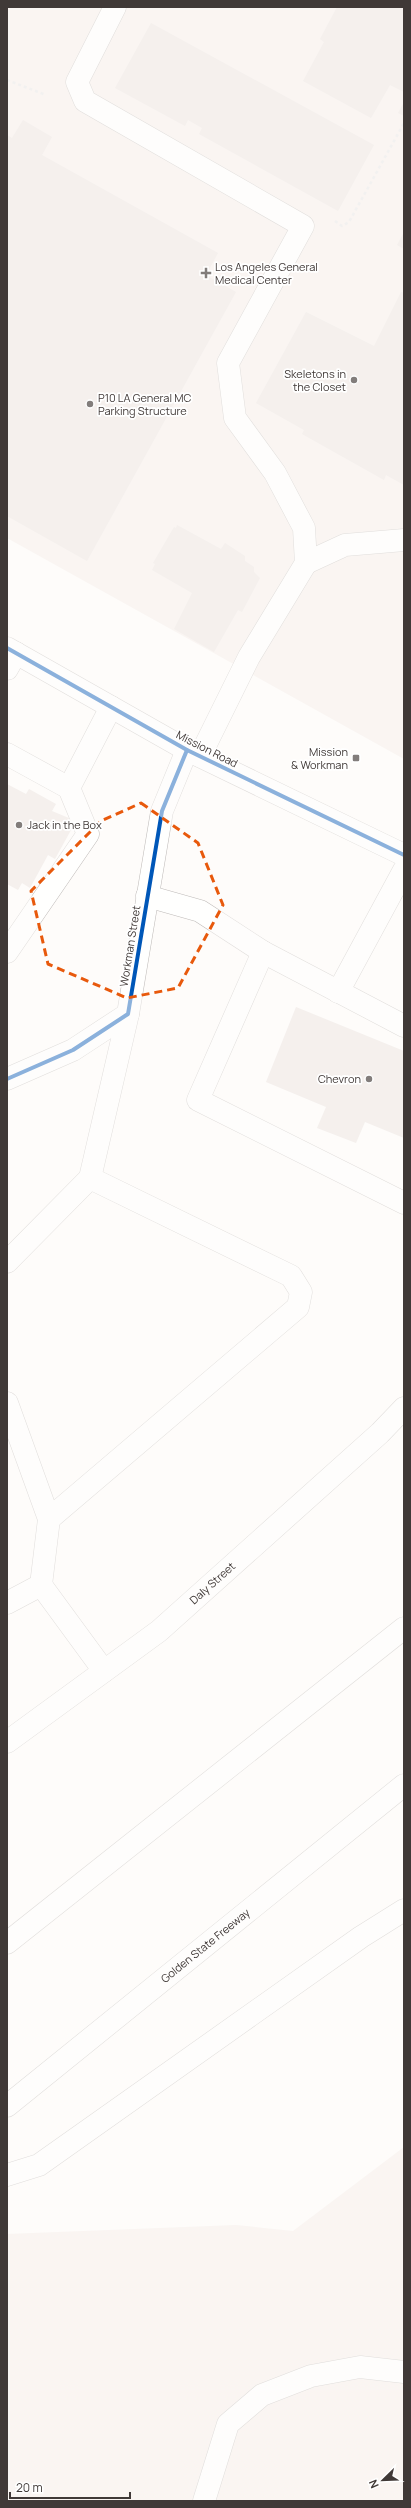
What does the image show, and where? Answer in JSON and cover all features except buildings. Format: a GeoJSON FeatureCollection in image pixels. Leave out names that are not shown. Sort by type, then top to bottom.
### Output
{"type":"FeatureCollection","features":[{"type":"Feature","properties":{"kind":"main road"},"geometry":{"type":"LineString","coordinates":[[115,7],[77,82],[85,101],[303,226],[228,363],[235,418],[275,473],[304,528],[306,563],[345,545],[404,540]]}},
{"type":"Feature","properties":{"kind":"main road","name":"Workman Street"},"geometry":{"type":"LineString","coordinates":[[90,1178],[128,1014],[162,811],[249,657],[306,563]]}},
{"type":"Feature","properties":{"kind":"main road","name":"Mission Road"},"geometry":{"type":"LineString","coordinates":[[10,656],[111,707],[194,753],[404,855]]}},
{"type":"Feature","properties":{"kind":"main road"},"geometry":{"type":"LineString","coordinates":[[69,788],[111,707]]}},
{"type":"Feature","properties":{"kind":"main road"},"geometry":{"type":"LineString","coordinates":[[7,754],[69,788],[88,834],[7,952]]}},
{"type":"Feature","properties":{"kind":"main road"},"geometry":{"type":"LineString","coordinates":[[338,992],[404,870]]}},
{"type":"Feature","properties":{"kind":"main road"},"geometry":{"type":"LineString","coordinates":[[147,896],[200,910],[263,952],[404,1026]]}},
{"type":"Feature","properties":{"kind":"main road"},"geometry":{"type":"LineString","coordinates":[[263,952],[198,1100],[404,1203]]}},
{"type":"Feature","properties":{"kind":"main road"},"geometry":{"type":"LineString","coordinates":[[7,1079],[73,1050],[128,1014]]}},
{"type":"Feature","properties":{"kind":"main road"},"geometry":{"type":"LineString","coordinates":[[7,1262],[90,1178],[291,1276],[301,1292],[298,1307],[49,1520]]}},
{"type":"Feature","properties":{"kind":"main road"},"geometry":{"type":"LineString","coordinates":[[7,1403],[49,1520],[40,1585],[104,1671]]}},
{"type":"Feature","properties":{"kind":"main road","name":"Daly Street"},"geometry":{"type":"LineString","coordinates":[[7,1742],[159,1631],[380,1433],[404,1408]]}},
{"type":"Feature","properties":{"kind":"main road"},"geometry":{"type":"LineString","coordinates":[[7,1603],[40,1585]]}},
{"type":"Feature","properties":{"kind":"main road"},"geometry":{"type":"LineString","coordinates":[[7,1943],[404,1628]]}},
{"type":"Feature","properties":{"kind":"main road","name":"Golden State Freeway"},"geometry":{"type":"LineString","coordinates":[[7,2106],[404,1785]]}},
{"type":"Feature","properties":{"kind":"main road"},"geometry":{"type":"LineString","coordinates":[[7,2175],[39,2165],[103,2122],[361,1937],[404,1910]]}},
{"type":"Feature","properties":{"kind":"main road"},"geometry":{"type":"LineString","coordinates":[[204,2501],[228,2424],[262,2395],[311,2376],[360,2367],[404,2372]]}},
{"type":"Feature","properties":{"kind":"path"},"geometry":{"type":"LineString","coordinates":[[7,80],[48,95]]}},
{"type":"Feature","properties":{"kind":"path"},"geometry":{"type":"LineString","coordinates":[[329,218],[342,226],[349,222],[404,123]]}},
{"type":"Feature","properties":{"kind":"highlighted area"},"geometry":{"type":"Polygon","coordinates":[[[141,803],[198,843],[223,905],[178,988],[127,998],[48,964],[31,891],[101,821],[141,803]]]}},
{"type":"Feature","properties":{"kind":"shaded area","name":"Los Angeles General Medical Center"},"geometry":{"type":"Polygon","coordinates":[[[7,7],[404,7],[404,759],[7,538],[7,7]]]}},
{"type":"Feature","properties":{"kind":"shaded area"},"geometry":{"type":"Polygon","coordinates":[[[404,2147],[404,2501],[7,2501],[7,2234],[236,2225],[293,2231],[404,2147]]]}},
{"type":"Feature","properties":{"kind":"cycle path"},"geometry":{"type":"LineString","coordinates":[[7,648],[187,750],[404,855]]}},
{"type":"Feature","properties":{"kind":"cycle path"},"geometry":{"type":"LineString","coordinates":[[7,1079],[73,1050],[128,1014],[162,811],[187,750]]}},
{"type":"Feature","properties":{"kind":"place","name":"Los Angeles General Medical Center"},"geometry":{"type":"Point","coordinates":[206,273]}},
{"type":"Feature","properties":{"kind":"place","name":"Skeletons in the Closet"},"geometry":{"type":"Point","coordinates":[354,380]}},
{"type":"Feature","properties":{"kind":"place","name":"P10 LA General MC Parking Structure"},"geometry":{"type":"Point","coordinates":[90,404]}},
{"type":"Feature","properties":{"kind":"place","name":"Mission & Workman"},"geometry":{"type":"Point","coordinates":[356,758]}},
{"type":"Feature","properties":{"kind":"place","name":"Jack in the Box"},"geometry":{"type":"Point","coordinates":[19,825]}},
{"type":"Feature","properties":{"kind":"place","name":"Chevron"},"geometry":{"type":"Point","coordinates":[369,1079]}}]}
